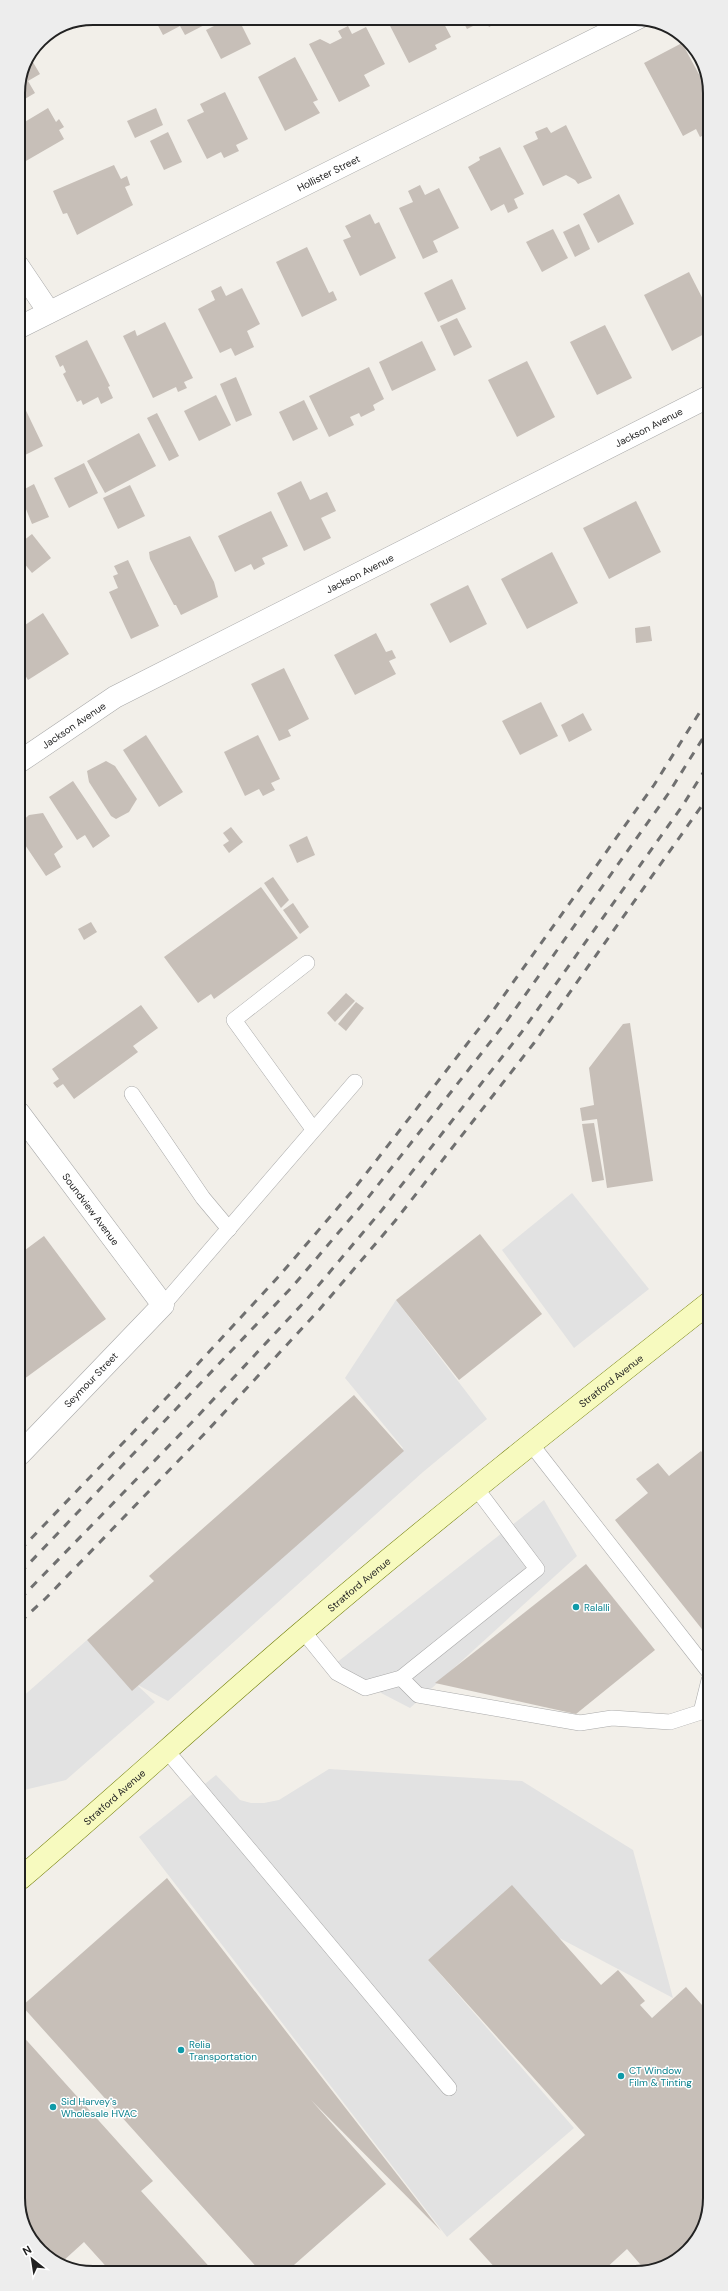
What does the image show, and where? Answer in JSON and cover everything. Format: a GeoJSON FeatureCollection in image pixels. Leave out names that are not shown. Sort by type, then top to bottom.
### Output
{"type":"FeatureCollection","features":[{"type":"Feature","properties":{"kind":"main road","name":"Stratford Avenue"},"geometry":{"type":"LineString","coordinates":[[25,1875],[303,1631],[476,1488],[703,1308]]}},
{"type":"Feature","properties":{"kind":"street","name":"Hollister Street"},"geometry":{"type":"LineString","coordinates":[[25,324],[624,25]]}},
{"type":"Feature","properties":{"kind":"street"},"geometry":{"type":"LineString","coordinates":[[25,276],[49,312]]}},
{"type":"Feature","properties":{"kind":"street","name":"Jackson Avenue"},"geometry":{"type":"LineString","coordinates":[[25,758],[114,697],[703,400]]}},
{"type":"Feature","properties":{"kind":"street","name":"Soundview Avenue"},"geometry":{"type":"LineString","coordinates":[[25,1121],[163,1305]]}},
{"type":"Feature","properties":{"kind":"street","name":"Seymour Street"},"geometry":{"type":"LineString","coordinates":[[25,1449],[163,1305]]}},
{"type":"Feature","properties":{"kind":"lane"},"geometry":{"type":"LineString","coordinates":[[307,963],[234,1020],[313,1129]]}},
{"type":"Feature","properties":{"kind":"lane"},"geometry":{"type":"LineString","coordinates":[[163,1305],[355,1082]]}},
{"type":"Feature","properties":{"kind":"lane"},"geometry":{"type":"LineString","coordinates":[[132,1094],[203,1198],[229,1229]]}},
{"type":"Feature","properties":{"kind":"lane"},"geometry":{"type":"LineString","coordinates":[[531,1444],[703,1664]]}},
{"type":"Feature","properties":{"kind":"lane"},"geometry":{"type":"LineString","coordinates":[[303,1631],[337,1673],[365,1688],[401,1678],[537,1569],[476,1488]]}},
{"type":"Feature","properties":{"kind":"lane"},"geometry":{"type":"LineString","coordinates":[[401,1678],[418,1695],[580,1723],[612,1718],[670,1722],[701,1712],[703,1704]]}},
{"type":"Feature","properties":{"kind":"lane"},"geometry":{"type":"LineString","coordinates":[[167,1751],[449,2088]]}},
{"type":"Feature","properties":{"kind":"shaded area"},"geometry":{"type":"Polygon","coordinates":[[[572,1193],[649,1289],[574,1348],[502,1250],[572,1193]]]}},
{"type":"Feature","properties":{"kind":"shaded area"},"geometry":{"type":"Polygon","coordinates":[[[396,1300],[487,1419],[423,1472],[168,1701],[136,1684],[155,1702],[66,1780],[25,1790],[25,1695],[87,1640],[134,1683],[403,1448],[345,1378],[396,1300]]]}},
{"type":"Feature","properties":{"kind":"shaded area"},"geometry":{"type":"Polygon","coordinates":[[[544,1500],[577,1556],[410,1708],[331,1667],[544,1500]]]}},
{"type":"Feature","properties":{"kind":"shaded area"},"geometry":{"type":"Polygon","coordinates":[[[329,1769],[522,1781],[633,1850],[673,1998],[493,1903],[428,1960],[574,2128],[447,2237],[139,1837],[216,1775],[240,1800],[251,1803],[264,1803],[279,1800],[329,1769]]]}},
{"type":"Feature","properties":{"kind":"building"},"geometry":{"type":"Polygon","coordinates":[[[158,25],[204,25],[185,35],[180,26],[163,35],[158,25]]]}},
{"type":"Feature","properties":{"kind":"building"},"geometry":{"type":"Polygon","coordinates":[[[216,25],[242,25],[251,44],[221,59],[206,30],[216,25]]]}},
{"type":"Feature","properties":{"kind":"building"},"geometry":{"type":"Polygon","coordinates":[[[390,25],[445,25],[451,37],[435,45],[437,49],[409,63],[390,25]]]}},
{"type":"Feature","properties":{"kind":"building"},"geometry":{"type":"Polygon","coordinates":[[[465,25],[475,25],[467,29],[465,25]]]}},
{"type":"Feature","properties":{"kind":"building"},"geometry":{"type":"Polygon","coordinates":[[[348,26],[352,34],[366,27],[385,64],[364,75],[370,86],[339,102],[309,44],[320,39],[330,44],[342,38],[338,31],[348,26]]]}},
{"type":"Feature","properties":{"kind":"building"},"geometry":{"type":"Polygon","coordinates":[[[681,44],[683,46],[701,79],[703,136],[700,137],[696,129],[683,136],[644,63],[681,44]]]}},
{"type":"Feature","properties":{"kind":"building"},"geometry":{"type":"Polygon","coordinates":[[[295,57],[318,100],[313,102],[320,113],[285,131],[258,77],[295,57]]]}},
{"type":"Feature","properties":{"kind":"building"},"geometry":{"type":"Polygon","coordinates":[[[33,62],[40,74],[28,81],[35,93],[25,99],[26,80],[33,62]]]}},
{"type":"Feature","properties":{"kind":"building"},"geometry":{"type":"Polygon","coordinates":[[[225,92],[248,139],[236,145],[239,151],[224,158],[221,152],[207,159],[187,120],[204,112],[200,104],[225,92]]]}},
{"type":"Feature","properties":{"kind":"building"},"geometry":{"type":"Polygon","coordinates":[[[48,108],[56,122],[59,119],[64,127],[59,130],[64,139],[25,162],[25,122],[48,108]]]}},
{"type":"Feature","properties":{"kind":"building"},"geometry":{"type":"Polygon","coordinates":[[[156,108],[163,125],[135,138],[127,121],[156,108]]]}},
{"type":"Feature","properties":{"kind":"building"},"geometry":{"type":"Polygon","coordinates":[[[566,125],[592,178],[578,184],[575,180],[566,175],[543,186],[523,146],[538,139],[535,132],[547,127],[551,133],[566,125]]]}},
{"type":"Feature","properties":{"kind":"building"},"geometry":{"type":"Polygon","coordinates":[[[168,132],[182,162],[164,170],[150,141],[168,132]]]}},
{"type":"Feature","properties":{"kind":"building"},"geometry":{"type":"Polygon","coordinates":[[[500,147],[524,194],[514,199],[518,208],[508,213],[504,204],[491,211],[468,167],[480,160],[479,157],[500,147]]]}},
{"type":"Feature","properties":{"kind":"building"},"geometry":{"type":"Polygon","coordinates":[[[114,165],[121,179],[127,176],[130,185],[125,187],[133,205],[77,235],[67,213],[63,214],[53,191],[114,165]]]}},
{"type":"Feature","properties":{"kind":"building"},"geometry":{"type":"Polygon","coordinates":[[[420,185],[425,195],[439,188],[459,228],[433,241],[438,252],[423,259],[399,208],[413,202],[408,191],[420,185]]]}},
{"type":"Feature","properties":{"kind":"building"},"geometry":{"type":"Polygon","coordinates":[[[619,194],[634,224],[598,243],[583,214],[619,194]]]}},
{"type":"Feature","properties":{"kind":"building"},"geometry":{"type":"Polygon","coordinates":[[[370,214],[375,224],[379,222],[396,258],[360,276],[343,240],[351,237],[345,226],[370,214]]]}},
{"type":"Feature","properties":{"kind":"building"},"geometry":{"type":"Polygon","coordinates":[[[579,224],[590,249],[575,257],[563,232],[579,224]]]}},
{"type":"Feature","properties":{"kind":"building"},"geometry":{"type":"Polygon","coordinates":[[[553,229],[568,258],[542,272],[526,242],[553,229]]]}},
{"type":"Feature","properties":{"kind":"building"},"geometry":{"type":"Polygon","coordinates":[[[307,247],[329,293],[333,291],[337,300],[302,317],[276,262],[307,247]]]}},
{"type":"Feature","properties":{"kind":"building"},"geometry":{"type":"Polygon","coordinates":[[[689,272],[703,299],[703,335],[672,351],[644,295],[689,272]]]}},
{"type":"Feature","properties":{"kind":"building"},"geometry":{"type":"Polygon","coordinates":[[[452,279],[466,309],[438,322],[424,293],[452,279]]]}},
{"type":"Feature","properties":{"kind":"building"},"geometry":{"type":"Polygon","coordinates":[[[221,286],[226,296],[242,288],[260,324],[247,331],[254,347],[235,356],[231,348],[220,353],[198,309],[215,300],[211,291],[221,286]]]}},
{"type":"Feature","properties":{"kind":"building"},"geometry":{"type":"Polygon","coordinates":[[[457,318],[472,347],[454,356],[440,326],[457,318]]]}},
{"type":"Feature","properties":{"kind":"building"},"geometry":{"type":"Polygon","coordinates":[[[165,322],[193,378],[184,382],[187,388],[178,392],[176,387],[153,398],[123,336],[135,330],[137,336],[165,322]]]}},
{"type":"Feature","properties":{"kind":"building"},"geometry":{"type":"Polygon","coordinates":[[[605,325],[632,378],[597,395],[570,342],[605,325]]]}},
{"type":"Feature","properties":{"kind":"building"},"geometry":{"type":"Polygon","coordinates":[[[87,340],[110,386],[108,387],[113,398],[101,404],[98,397],[83,405],[81,400],[77,402],[63,374],[66,372],[63,365],[60,367],[55,356],[87,340]]]}},
{"type":"Feature","properties":{"kind":"building"},"geometry":{"type":"Polygon","coordinates":[[[422,341],[436,370],[392,391],[379,362],[422,341]]]}},
{"type":"Feature","properties":{"kind":"building"},"geometry":{"type":"Polygon","coordinates":[[[527,361],[555,417],[517,437],[488,380],[527,361]]]}},
{"type":"Feature","properties":{"kind":"building"},"geometry":{"type":"Polygon","coordinates":[[[369,367],[384,399],[373,405],[375,410],[361,417],[359,413],[350,417],[354,425],[329,437],[309,396],[369,367]]]}},
{"type":"Feature","properties":{"kind":"building"},"geometry":{"type":"Polygon","coordinates":[[[236,377],[252,415],[236,422],[220,384],[236,377]]]}},
{"type":"Feature","properties":{"kind":"building"},"geometry":{"type":"Polygon","coordinates":[[[216,395],[231,425],[199,441],[184,411],[216,395]]]}},
{"type":"Feature","properties":{"kind":"building"},"geometry":{"type":"Polygon","coordinates":[[[304,400],[318,429],[293,441],[279,412],[304,400]]]}},
{"type":"Feature","properties":{"kind":"building"},"geometry":{"type":"Polygon","coordinates":[[[25,409],[43,446],[25,455],[25,409]]]}},
{"type":"Feature","properties":{"kind":"building"},"geometry":{"type":"Polygon","coordinates":[[[157,413],[179,456],[169,461],[147,418],[157,413]]]}},
{"type":"Feature","properties":{"kind":"building"},"geometry":{"type":"Polygon","coordinates":[[[139,433],[156,466],[105,493],[87,461],[139,433]]]}},
{"type":"Feature","properties":{"kind":"building"},"geometry":{"type":"Polygon","coordinates":[[[84,463],[98,493],[69,508],[54,478],[84,463]]]}},
{"type":"Feature","properties":{"kind":"building"},"geometry":{"type":"Polygon","coordinates":[[[301,481],[310,500],[327,492],[336,511],[321,518],[331,538],[304,551],[277,493],[301,481]]]}},
{"type":"Feature","properties":{"kind":"building"},"geometry":{"type":"Polygon","coordinates":[[[34,484],[49,517],[32,524],[25,507],[25,489],[34,484]]]}},
{"type":"Feature","properties":{"kind":"building"},"geometry":{"type":"Polygon","coordinates":[[[130,485],[145,516],[118,529],[103,498],[130,485]]]}},
{"type":"Feature","properties":{"kind":"building"},"geometry":{"type":"Polygon","coordinates":[[[636,501],[661,552],[609,579],[583,528],[636,501]]]}},
{"type":"Feature","properties":{"kind":"building"},"geometry":{"type":"Polygon","coordinates":[[[271,511],[288,546],[262,558],[265,564],[254,570],[251,564],[235,572],[218,536],[271,511]]]}},
{"type":"Feature","properties":{"kind":"building"},"geometry":{"type":"Polygon","coordinates":[[[32,534],[51,558],[32,573],[25,564],[25,539],[32,534]]]}},
{"type":"Feature","properties":{"kind":"building"},"geometry":{"type":"Polygon","coordinates":[[[190,536],[214,582],[218,597],[181,615],[176,605],[174,605],[150,559],[149,552],[190,536]]]}},
{"type":"Feature","properties":{"kind":"building"},"geometry":{"type":"Polygon","coordinates":[[[552,552],[578,603],[527,629],[501,579],[552,552]]]}},
{"type":"Feature","properties":{"kind":"building"},"geometry":{"type":"Polygon","coordinates":[[[128,560],[159,626],[131,639],[109,592],[118,588],[113,576],[118,574],[114,566],[128,560]]]}},
{"type":"Feature","properties":{"kind":"building"},"geometry":{"type":"Polygon","coordinates":[[[468,585],[487,624],[450,643],[430,604],[468,585]]]}},
{"type":"Feature","properties":{"kind":"building"},"geometry":{"type":"Polygon","coordinates":[[[43,613],[69,654],[28,680],[25,675],[25,625],[43,613]]]}},
{"type":"Feature","properties":{"kind":"building"},"geometry":{"type":"Polygon","coordinates":[[[650,626],[652,641],[636,643],[635,628],[650,626]]]}},
{"type":"Feature","properties":{"kind":"building"},"geometry":{"type":"Polygon","coordinates":[[[376,633],[386,652],[392,650],[396,658],[389,661],[396,674],[355,695],[334,655],[376,633]]]}},
{"type":"Feature","properties":{"kind":"building"},"geometry":{"type":"Polygon","coordinates":[[[284,668],[309,719],[288,730],[291,736],[279,741],[251,684],[284,668]]]}},
{"type":"Feature","properties":{"kind":"building"},"geometry":{"type":"Polygon","coordinates":[[[541,702],[558,736],[520,755],[502,721],[541,702]]]}},
{"type":"Feature","properties":{"kind":"building"},"geometry":{"type":"Polygon","coordinates":[[[583,713],[592,730],[569,742],[561,725],[583,713]]]}},
{"type":"Feature","properties":{"kind":"building"},"geometry":{"type":"Polygon","coordinates":[[[146,735],[183,792],[159,807],[123,750],[146,735]]]}},
{"type":"Feature","properties":{"kind":"building"},"geometry":{"type":"Polygon","coordinates":[[[258,735],[280,779],[271,783],[275,790],[263,796],[259,789],[245,796],[224,752],[258,735]]]}},
{"type":"Feature","properties":{"kind":"building"},"geometry":{"type":"Polygon","coordinates":[[[106,761],[115,766],[137,799],[129,812],[116,819],[111,816],[89,782],[87,771],[106,761]]]}},
{"type":"Feature","properties":{"kind":"building"},"geometry":{"type":"Polygon","coordinates":[[[73,781],[110,836],[93,848],[85,835],[77,840],[49,797],[73,781]]]}},
{"type":"Feature","properties":{"kind":"building"},"geometry":{"type":"Polygon","coordinates":[[[43,813],[63,847],[54,854],[61,867],[46,876],[25,845],[25,819],[29,815],[43,813]]]}},
{"type":"Feature","properties":{"kind":"building"},"geometry":{"type":"Polygon","coordinates":[[[231,827],[243,842],[229,853],[223,845],[229,841],[223,833],[231,827]]]}},
{"type":"Feature","properties":{"kind":"building"},"geometry":{"type":"Polygon","coordinates":[[[307,836],[315,855],[297,863],[289,845],[307,836]]]}},
{"type":"Feature","properties":{"kind":"building"},"geometry":{"type":"Polygon","coordinates":[[[273,877],[289,900],[281,908],[264,883],[273,877]]]}},
{"type":"Feature","properties":{"kind":"building"},"geometry":{"type":"Polygon","coordinates":[[[261,887],[298,938],[214,999],[211,994],[198,1003],[164,957],[261,887]]]}},
{"type":"Feature","properties":{"kind":"building"},"geometry":{"type":"Polygon","coordinates":[[[293,903],[309,927],[300,934],[283,910],[293,903]]]}},
{"type":"Feature","properties":{"kind":"building"},"geometry":{"type":"Polygon","coordinates":[[[91,922],[97,932],[84,940],[78,929],[91,922]]]}},
{"type":"Feature","properties":{"kind":"building"},"geometry":{"type":"Polygon","coordinates":[[[346,993],[355,1001],[335,1022],[327,1013],[346,993]]]}},
{"type":"Feature","properties":{"kind":"building"},"geometry":{"type":"Polygon","coordinates":[[[356,1002],[364,1008],[346,1031],[338,1024],[356,1002]]]}},
{"type":"Feature","properties":{"kind":"building"},"geometry":{"type":"Polygon","coordinates":[[[141,1005],[158,1028],[133,1046],[138,1052],[74,1099],[63,1084],[57,1088],[53,1083],[59,1079],[52,1069],[141,1005]]]}},
{"type":"Feature","properties":{"kind":"building"},"geometry":{"type":"Polygon","coordinates":[[[630,1023],[653,1181],[607,1188],[597,1119],[582,1121],[580,1108],[594,1105],[589,1068],[623,1024],[630,1023]]]}},
{"type":"Feature","properties":{"kind":"building"},"geometry":{"type":"Polygon","coordinates":[[[594,1123],[604,1180],[592,1182],[582,1124],[594,1123]]]}},
{"type":"Feature","properties":{"kind":"building"},"geometry":{"type":"Polygon","coordinates":[[[480,1234],[542,1314],[459,1380],[396,1300],[480,1234]]]}},
{"type":"Feature","properties":{"kind":"building"},"geometry":{"type":"Polygon","coordinates":[[[44,1236],[106,1319],[25,1378],[25,1250],[44,1236]]]}},
{"type":"Feature","properties":{"kind":"building"},"geometry":{"type":"Polygon","coordinates":[[[354,1395],[404,1451],[132,1691],[87,1640],[154,1581],[149,1576],[354,1395]]]}},
{"type":"Feature","properties":{"kind":"building"},"geometry":{"type":"Polygon","coordinates":[[[701,1451],[703,1454],[703,1630],[615,1520],[648,1493],[636,1479],[658,1463],[669,1476],[701,1451]]]}},
{"type":"Feature","properties":{"kind":"building","name":"Ralalli"},"geometry":{"type":"Polygon","coordinates":[[[586,1564],[655,1650],[576,1714],[435,1683],[586,1564]]]}},
{"type":"Feature","properties":{"kind":"building","name":"Relia Transportation"},"geometry":{"type":"Polygon","coordinates":[[[167,1878],[441,2231],[311,2100],[386,2184],[293,2266],[256,2266],[25,2009],[25,2003],[167,1878]]]}},
{"type":"Feature","properties":{"kind":"building","name":"CT Window Film & Tinting"},"geometry":{"type":"Polygon","coordinates":[[[512,1885],[601,1985],[618,1970],[645,2001],[640,2005],[652,2018],[686,1987],[703,2006],[702,2207],[694,2232],[683,2246],[673,2255],[653,2264],[641,2265],[627,2249],[608,2266],[493,2266],[469,2239],[585,2135],[428,1960],[512,1885]]]}},
{"type":"Feature","properties":{"kind":"building","name":"Sid Harvey's Wholesale HVAC"},"geometry":{"type":"Polygon","coordinates":[[[25,2039],[153,2181],[141,2191],[209,2266],[106,2266],[84,2242],[65,2259],[59,2257],[52,2252],[52,2239],[39,2239],[27,2216],[25,2198],[25,2039]]]}},
{"type":"Feature","properties":{"kind":"railway"},"geometry":{"type":"LineString","coordinates":[[25,1545],[170,1394],[280,1275],[354,1189],[492,1012],[654,785],[703,707]]}},
{"type":"Feature","properties":{"kind":"railway"},"geometry":{"type":"LineString","coordinates":[[25,1568],[293,1286],[367,1199],[506,1022],[668,794],[703,738]]}},
{"type":"Feature","properties":{"kind":"railway"},"geometry":{"type":"LineString","coordinates":[[25,1594],[196,1418],[307,1299],[382,1210],[521,1033],[683,805],[703,773]]}},
{"type":"Feature","properties":{"kind":"railway"},"geometry":{"type":"LineString","coordinates":[[25,1617],[46,1598],[208,1430],[319,1310],[395,1221],[534,1043],[703,804]]}},
{"type":"Feature","properties":{"kind":"place","name":"Ralalli"},"geometry":{"type":"Point","coordinates":[576,1607]}},
{"type":"Feature","properties":{"kind":"place","name":"Relia Transportation"},"geometry":{"type":"Point","coordinates":[181,2050]}},
{"type":"Feature","properties":{"kind":"place","name":"CT Window Film & Tinting"},"geometry":{"type":"Point","coordinates":[621,2076]}},
{"type":"Feature","properties":{"kind":"place","name":"Sid Harvey's Wholesale HVAC"},"geometry":{"type":"Point","coordinates":[53,2107]}}]}
